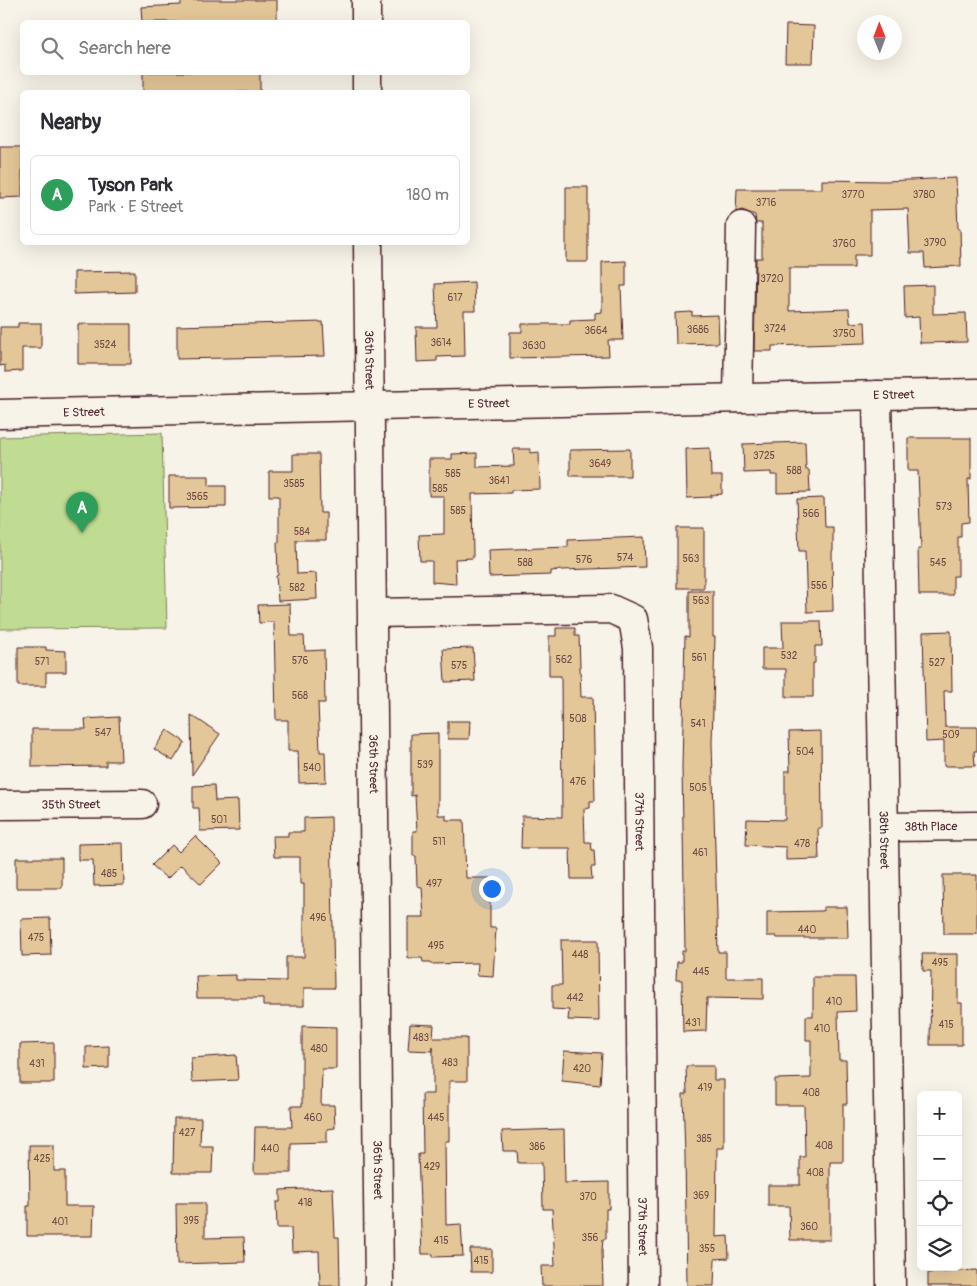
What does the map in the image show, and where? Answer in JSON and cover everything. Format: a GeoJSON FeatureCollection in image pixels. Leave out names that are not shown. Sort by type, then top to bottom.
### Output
{"type":"FeatureCollection","features":[{"type":"Feature","properties":{"kind":"street"},"geometry":{"type":"LineString","coordinates":[[366,0],[366,20]]}},
{"type":"Feature","properties":{"kind":"street"},"geometry":{"type":"LineString","coordinates":[[366,75],[367,90]]}},
{"type":"Feature","properties":{"kind":"street"},"geometry":{"type":"LineString","coordinates":[[738,398],[741,226]]}},
{"type":"Feature","properties":{"kind":"street","name":"36th Street"},"geometry":{"type":"LineString","coordinates":[[368,245],[378,1286]]}},
{"type":"Feature","properties":{"kind":"street","name":"E Street"},"geometry":{"type":"LineString","coordinates":[[0,414],[977,393]]}},
{"type":"Feature","properties":{"kind":"street","name":"38th Street"},"geometry":{"type":"LineString","coordinates":[[877,395],[891,1286]]}},
{"type":"Feature","properties":{"kind":"street","name":"37th Street"},"geometry":{"type":"LineString","coordinates":[[373,613],[611,609],[633,619],[638,648],[644,1286]]}},
{"type":"Feature","properties":{"kind":"street","name":"35th Street"},"geometry":{"type":"LineString","coordinates":[[0,805],[142,804]]}},
{"type":"Feature","properties":{"kind":"street","name":"38th Place"},"geometry":{"type":"LineString","coordinates":[[885,827],[977,826]]}},
{"type":"Feature","properties":{"kind":"green space"},"geometry":{"type":"Polygon","coordinates":[[[162,433],[167,628],[0,629],[0,437],[162,433]]]}},
{"type":"Feature","properties":{"kind":"building"},"geometry":{"type":"Polygon","coordinates":[[[181,0],[277,0],[277,20],[142,20],[141,7],[181,5],[181,0]]]}},
{"type":"Feature","properties":{"kind":"building"},"geometry":{"type":"Polygon","coordinates":[[[786,25],[814,26],[813,63],[785,63],[786,25]]]}},
{"type":"Feature","properties":{"kind":"building"},"geometry":{"type":"Polygon","coordinates":[[[143,75],[260,75],[260,90],[143,90],[143,75]]]}},
{"type":"Feature","properties":{"kind":"building"},"geometry":{"type":"Polygon","coordinates":[[[0,147],[20,147],[20,197],[0,198],[0,147]]]}},
{"type":"Feature","properties":{"kind":"building"},"geometry":{"type":"Polygon","coordinates":[[[956,178],[961,266],[925,268],[924,253],[910,253],[908,209],[870,210],[870,255],[854,255],[854,268],[789,268],[789,311],[849,309],[850,323],[865,322],[866,343],[772,346],[772,351],[754,351],[756,258],[762,258],[762,223],[756,223],[755,215],[742,210],[736,212],[737,189],[822,189],[822,180],[885,181],[956,178]]]}},
{"type":"Feature","properties":{"kind":"building"},"geometry":{"type":"Polygon","coordinates":[[[566,187],[588,187],[588,262],[566,262],[566,187]]]}},
{"type":"Feature","properties":{"kind":"building"},"geometry":{"type":"Polygon","coordinates":[[[626,261],[626,286],[621,286],[623,340],[608,340],[609,356],[510,358],[510,332],[522,332],[522,324],[570,324],[570,320],[595,319],[595,313],[602,312],[602,262],[626,261]]]}},
{"type":"Feature","properties":{"kind":"building"},"geometry":{"type":"Polygon","coordinates":[[[135,271],[135,292],[74,294],[74,272],[135,271]]]}},
{"type":"Feature","properties":{"kind":"building"},"geometry":{"type":"Polygon","coordinates":[[[474,282],[475,311],[464,311],[465,356],[437,357],[437,361],[417,362],[416,327],[437,327],[435,284],[474,282]]]}},
{"type":"Feature","properties":{"kind":"building"},"geometry":{"type":"Polygon","coordinates":[[[933,285],[933,314],[966,313],[967,342],[920,343],[919,317],[905,318],[904,286],[933,285]]]}},
{"type":"Feature","properties":{"kind":"building"},"geometry":{"type":"Polygon","coordinates":[[[692,312],[692,316],[718,315],[719,343],[676,344],[675,313],[692,312]]]}},
{"type":"Feature","properties":{"kind":"building"},"geometry":{"type":"Polygon","coordinates":[[[323,322],[325,356],[177,359],[177,326],[323,322]]]}},
{"type":"Feature","properties":{"kind":"building"},"geometry":{"type":"Polygon","coordinates":[[[18,323],[41,323],[41,348],[22,348],[22,371],[5,372],[5,365],[0,366],[0,327],[18,327],[18,323]]]}},
{"type":"Feature","properties":{"kind":"building"},"geometry":{"type":"Polygon","coordinates":[[[78,324],[131,324],[131,364],[78,364],[78,324]]]}},
{"type":"Feature","properties":{"kind":"building"},"geometry":{"type":"Polygon","coordinates":[[[908,438],[971,438],[971,479],[968,479],[969,522],[961,523],[961,537],[958,537],[958,576],[953,576],[953,595],[919,595],[918,549],[921,549],[918,471],[908,471],[908,438]]]}},
{"type":"Feature","properties":{"kind":"building"},"geometry":{"type":"Polygon","coordinates":[[[805,442],[806,470],[809,470],[810,492],[777,493],[777,475],[771,475],[771,472],[744,473],[743,444],[805,442]]]}},
{"type":"Feature","properties":{"kind":"building"},"geometry":{"type":"Polygon","coordinates":[[[710,448],[711,476],[722,476],[722,494],[711,495],[711,497],[687,498],[686,449],[710,448]]]}},
{"type":"Feature","properties":{"kind":"building"},"geometry":{"type":"Polygon","coordinates":[[[513,449],[530,449],[530,453],[539,452],[540,489],[511,490],[511,493],[472,494],[473,558],[455,559],[456,584],[432,582],[432,561],[420,561],[419,535],[444,534],[444,496],[429,496],[429,459],[452,459],[452,454],[477,453],[477,467],[514,466],[513,449]]]}},
{"type":"Feature","properties":{"kind":"building"},"geometry":{"type":"Polygon","coordinates":[[[630,449],[630,476],[570,476],[570,450],[630,449]]]}},
{"type":"Feature","properties":{"kind":"building"},"geometry":{"type":"Polygon","coordinates":[[[293,454],[319,454],[320,513],[326,513],[326,540],[296,540],[297,574],[316,573],[317,599],[278,601],[276,576],[278,575],[279,496],[269,496],[269,471],[293,471],[293,454]]]}},
{"type":"Feature","properties":{"kind":"building"},"geometry":{"type":"Polygon","coordinates":[[[169,476],[209,476],[209,486],[226,486],[226,507],[169,508],[169,476]]]}},
{"type":"Feature","properties":{"kind":"building"},"geometry":{"type":"Polygon","coordinates":[[[824,498],[825,527],[833,527],[833,611],[807,612],[805,551],[799,551],[797,499],[824,498]]]}},
{"type":"Feature","properties":{"kind":"building"},"geometry":{"type":"Polygon","coordinates":[[[677,528],[704,528],[704,588],[677,588],[677,528]]]}},
{"type":"Feature","properties":{"kind":"building"},"geometry":{"type":"Polygon","coordinates":[[[644,537],[645,567],[562,570],[551,571],[551,575],[489,577],[488,550],[568,547],[568,540],[644,537]]]}},
{"type":"Feature","properties":{"kind":"building"},"geometry":{"type":"Polygon","coordinates":[[[689,591],[713,591],[713,637],[715,637],[712,743],[718,952],[726,952],[726,978],[763,978],[763,999],[707,998],[706,1031],[683,1032],[682,980],[676,980],[677,962],[682,962],[682,951],[685,951],[682,767],[685,636],[689,637],[689,591]]]}},
{"type":"Feature","properties":{"kind":"building"},"geometry":{"type":"Polygon","coordinates":[[[290,604],[291,636],[304,636],[305,651],[324,650],[325,703],[318,703],[320,752],[325,752],[326,782],[299,783],[298,751],[288,751],[288,720],[276,720],[274,622],[259,623],[258,605],[290,604]]]}},
{"type":"Feature","properties":{"kind":"building"},"geometry":{"type":"Polygon","coordinates":[[[782,621],[821,621],[822,646],[815,646],[813,697],[786,697],[786,669],[762,669],[762,648],[783,648],[782,621]]]}},
{"type":"Feature","properties":{"kind":"building"},"geometry":{"type":"Polygon","coordinates":[[[556,628],[575,628],[575,636],[579,636],[581,697],[593,697],[595,801],[590,801],[590,808],[584,809],[585,842],[591,842],[592,850],[594,850],[595,867],[591,867],[592,879],[571,879],[570,848],[521,848],[522,816],[562,817],[561,676],[549,676],[549,636],[556,636],[556,628]]]}},
{"type":"Feature","properties":{"kind":"building"},"geometry":{"type":"Polygon","coordinates":[[[951,631],[952,691],[944,691],[945,727],[977,727],[977,751],[974,751],[975,766],[944,766],[944,741],[926,742],[923,632],[951,631]]]}},
{"type":"Feature","properties":{"kind":"building"},"geometry":{"type":"Polygon","coordinates":[[[18,647],[46,647],[46,650],[66,651],[66,672],[46,672],[46,686],[18,686],[18,647]]]}},
{"type":"Feature","properties":{"kind":"building"},"geometry":{"type":"Polygon","coordinates":[[[473,648],[475,681],[445,682],[443,649],[473,648]]]}},
{"type":"Feature","properties":{"kind":"building"},"geometry":{"type":"Polygon","coordinates":[[[191,715],[220,734],[192,775],[191,715]]]}},
{"type":"Feature","properties":{"kind":"building"},"geometry":{"type":"Polygon","coordinates":[[[119,717],[121,761],[106,761],[106,766],[32,767],[32,729],[86,729],[85,719],[119,717]]]}},
{"type":"Feature","properties":{"kind":"building"},"geometry":{"type":"Polygon","coordinates":[[[448,721],[470,721],[469,739],[448,739],[448,721]]]}},
{"type":"Feature","properties":{"kind":"building"},"geometry":{"type":"Polygon","coordinates":[[[167,730],[185,742],[173,761],[154,749],[167,730]]]}},
{"type":"Feature","properties":{"kind":"building"},"geometry":{"type":"Polygon","coordinates":[[[821,731],[822,828],[818,828],[819,859],[786,860],[786,847],[746,845],[747,819],[785,820],[785,771],[790,771],[789,732],[821,731]]]}},
{"type":"Feature","properties":{"kind":"building"},"geometry":{"type":"Polygon","coordinates":[[[438,733],[438,815],[446,815],[446,820],[464,820],[466,878],[490,878],[490,928],[496,928],[493,976],[477,975],[478,963],[431,964],[431,962],[423,962],[422,958],[408,958],[408,917],[424,917],[422,887],[417,886],[416,856],[413,856],[413,831],[417,831],[415,795],[411,796],[411,734],[438,733]]]}},
{"type":"Feature","properties":{"kind":"building"},"geometry":{"type":"Polygon","coordinates":[[[214,785],[215,801],[238,800],[239,830],[200,831],[199,808],[193,808],[193,786],[214,785]]]}},
{"type":"Feature","properties":{"kind":"building"},"geometry":{"type":"Polygon","coordinates":[[[331,817],[334,988],[304,988],[304,1006],[263,1006],[263,998],[197,998],[196,976],[236,975],[236,980],[286,981],[286,957],[304,957],[304,884],[300,884],[300,857],[274,857],[273,836],[288,836],[288,832],[304,832],[304,818],[331,817]]]}},
{"type":"Feature","properties":{"kind":"building"},"geometry":{"type":"Polygon","coordinates":[[[195,836],[222,863],[201,884],[181,865],[167,879],[152,865],[172,845],[179,852],[195,836]]]}},
{"type":"Feature","properties":{"kind":"building"},"geometry":{"type":"Polygon","coordinates":[[[123,843],[124,885],[94,886],[93,860],[78,860],[78,844],[123,843]]]}},
{"type":"Feature","properties":{"kind":"building"},"geometry":{"type":"Polygon","coordinates":[[[16,858],[62,858],[62,888],[16,888],[16,858]]]}},
{"type":"Feature","properties":{"kind":"building"},"geometry":{"type":"Polygon","coordinates":[[[943,875],[977,875],[977,934],[944,934],[943,875]]]}},
{"type":"Feature","properties":{"kind":"building"},"geometry":{"type":"Polygon","coordinates":[[[823,907],[847,907],[848,938],[777,938],[776,936],[767,936],[767,912],[823,911],[823,907]]]}},
{"type":"Feature","properties":{"kind":"building"},"geometry":{"type":"Polygon","coordinates":[[[50,918],[51,955],[22,956],[21,919],[50,918]]]}},
{"type":"Feature","properties":{"kind":"building"},"geometry":{"type":"Polygon","coordinates":[[[561,940],[598,940],[599,1021],[568,1020],[569,1010],[552,1009],[552,985],[562,985],[561,940]]]}},
{"type":"Feature","properties":{"kind":"building"},"geometry":{"type":"Polygon","coordinates":[[[922,954],[958,954],[958,1003],[962,1003],[962,1045],[930,1045],[931,971],[923,971],[922,954]]]}},
{"type":"Feature","properties":{"kind":"building"},"geometry":{"type":"Polygon","coordinates":[[[813,977],[855,977],[856,1011],[838,1012],[839,1060],[846,1060],[847,1104],[843,1104],[843,1162],[830,1162],[830,1240],[790,1240],[789,1206],[768,1206],[768,1185],[800,1185],[800,1157],[805,1157],[804,1105],[775,1105],[775,1079],[811,1078],[811,1040],[806,1040],[806,1016],[813,1016],[813,977]]]}},
{"type":"Feature","properties":{"kind":"building"},"geometry":{"type":"Polygon","coordinates":[[[410,1024],[434,1025],[433,1038],[467,1038],[467,1081],[449,1081],[449,1141],[445,1141],[446,1225],[461,1224],[463,1256],[433,1257],[433,1254],[422,1254],[418,1154],[423,1154],[422,1094],[433,1094],[433,1051],[408,1050],[410,1024]]]}},
{"type":"Feature","properties":{"kind":"building"},"geometry":{"type":"Polygon","coordinates":[[[302,1026],[336,1027],[336,1069],[322,1069],[321,1105],[334,1105],[335,1128],[327,1129],[327,1142],[291,1143],[291,1173],[254,1173],[255,1127],[292,1127],[291,1106],[302,1106],[302,1026]]]}},
{"type":"Feature","properties":{"kind":"building"},"geometry":{"type":"Polygon","coordinates":[[[54,1043],[54,1083],[20,1083],[20,1044],[54,1043]]]}},
{"type":"Feature","properties":{"kind":"building"},"geometry":{"type":"Polygon","coordinates":[[[109,1046],[109,1068],[86,1069],[86,1047],[109,1046]]]}},
{"type":"Feature","properties":{"kind":"building"},"geometry":{"type":"Polygon","coordinates":[[[564,1051],[602,1053],[600,1085],[562,1081],[564,1051]]]}},
{"type":"Feature","properties":{"kind":"building"},"geometry":{"type":"Polygon","coordinates":[[[236,1055],[238,1080],[192,1082],[191,1058],[236,1055]]]}},
{"type":"Feature","properties":{"kind":"building"},"geometry":{"type":"Polygon","coordinates":[[[686,1066],[714,1066],[714,1080],[724,1080],[724,1148],[717,1148],[716,1237],[728,1236],[729,1258],[715,1259],[714,1286],[687,1286],[683,1094],[687,1094],[686,1066]]]}},
{"type":"Feature","properties":{"kind":"building"},"geometry":{"type":"Polygon","coordinates":[[[174,1118],[201,1118],[200,1146],[213,1146],[212,1173],[173,1173],[174,1118]]]}},
{"type":"Feature","properties":{"kind":"building"},"geometry":{"type":"Polygon","coordinates":[[[564,1129],[565,1183],[609,1182],[609,1209],[606,1209],[606,1239],[603,1239],[602,1251],[603,1286],[542,1286],[541,1266],[555,1266],[552,1209],[543,1209],[542,1163],[518,1163],[517,1151],[503,1151],[502,1131],[564,1129]]]}},
{"type":"Feature","properties":{"kind":"building"},"geometry":{"type":"Polygon","coordinates":[[[29,1145],[54,1145],[54,1171],[65,1171],[65,1206],[94,1206],[93,1236],[27,1236],[27,1206],[30,1206],[29,1145]]]}},
{"type":"Feature","properties":{"kind":"building"},"geometry":{"type":"Polygon","coordinates":[[[333,1188],[335,1237],[339,1237],[340,1286],[320,1286],[319,1251],[292,1252],[291,1228],[277,1228],[276,1202],[280,1202],[280,1190],[333,1188]]]}},
{"type":"Feature","properties":{"kind":"building"},"geometry":{"type":"Polygon","coordinates":[[[176,1203],[205,1203],[205,1238],[244,1237],[245,1262],[177,1264],[176,1203]]]}},
{"type":"Feature","properties":{"kind":"building"},"geometry":{"type":"Polygon","coordinates":[[[470,1249],[492,1249],[492,1272],[471,1272],[470,1249]]]}},
{"type":"Feature","properties":{"kind":"building"},"geometry":{"type":"Polygon","coordinates":[[[977,1270],[977,1286],[928,1286],[928,1273],[977,1270]]]}},
{"type":"Feature","properties":{"kind":"place","name":"Tyson Park"},"geometry":{"type":"Point","coordinates":[82,533]}}]}
